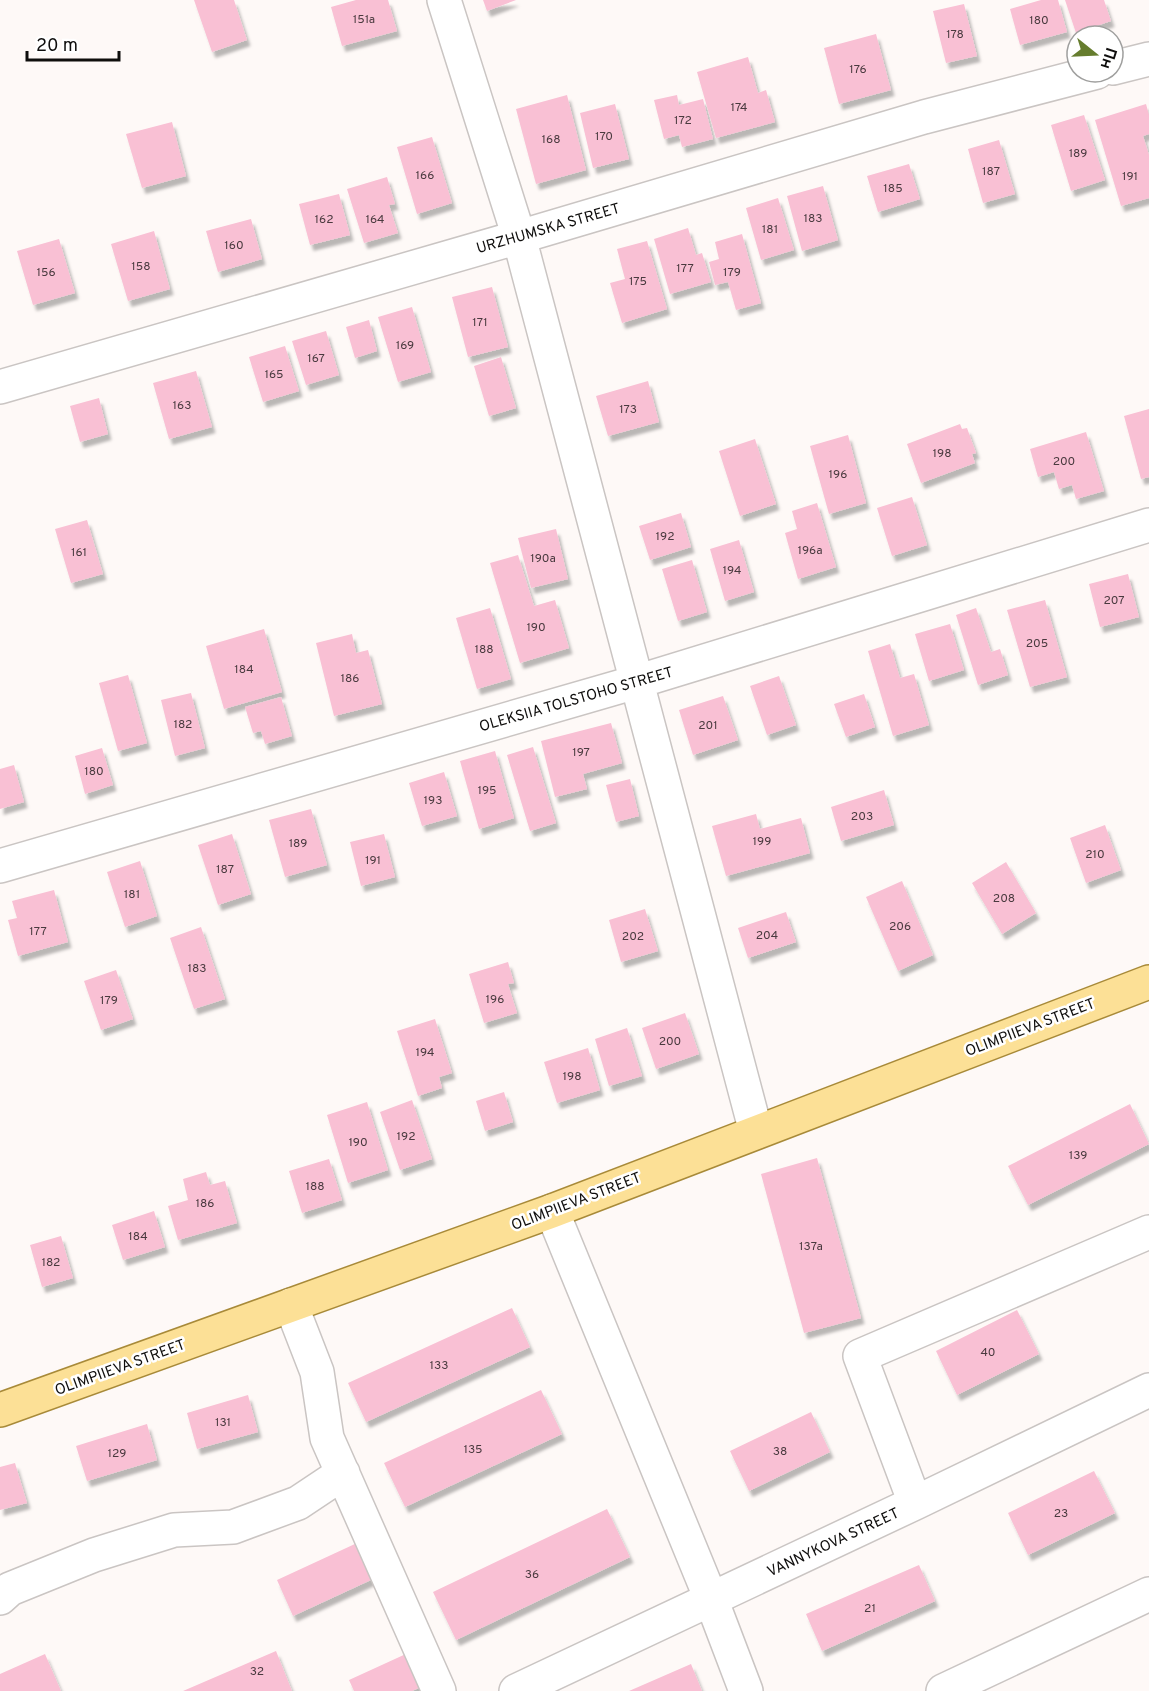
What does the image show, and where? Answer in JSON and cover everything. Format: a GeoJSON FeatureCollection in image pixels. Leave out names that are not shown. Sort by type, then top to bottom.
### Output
{"type":"FeatureCollection","features":[{"type":"Feature","properties":{"kind":"main road","name":"OLIMPIIEVA STREET"},"geometry":{"type":"LineString","coordinates":[[0,1410],[552,1211],[1149,982]]}},
{"type":"Feature","properties":{"kind":"street"},"geometry":{"type":"LineString","coordinates":[[444,0],[519,237],[756,1132]]}},
{"type":"Feature","properties":{"kind":"street"},"geometry":{"type":"LineString","coordinates":[[1125,65],[1149,58]]}},
{"type":"Feature","properties":{"kind":"street","name":"URZHUMSKA STREET"},"geometry":{"type":"LineString","coordinates":[[0,387],[924,117],[1065,80]]}},
{"type":"Feature","properties":{"kind":"street","name":"OLEKSIIA TOLSTOHO STREET"},"geometry":{"type":"LineString","coordinates":[[0,866],[636,682],[1149,525]]}},
{"type":"Feature","properties":{"kind":"street"},"geometry":{"type":"LineString","coordinates":[[552,1211],[711,1599],[746,1691]]}},
{"type":"Feature","properties":{"kind":"street"},"geometry":{"type":"LineString","coordinates":[[915,1503],[860,1356],[1149,1232]]}},
{"type":"Feature","properties":{"kind":"street"},"geometry":{"type":"LineString","coordinates":[[291,1305],[317,1372],[327,1438],[439,1691]]}},
{"type":"Feature","properties":{"kind":"street","name":"VANNYKOVA STREET"},"geometry":{"type":"LineString","coordinates":[[516,1691],[1149,1390]]}},
{"type":"Feature","properties":{"kind":"street"},"geometry":{"type":"LineString","coordinates":[[0,1598],[10,1589],[94,1555],[174,1530],[233,1527],[298,1503],[343,1473]]}},
{"type":"Feature","properties":{"kind":"street"},"geometry":{"type":"LineString","coordinates":[[943,1691],[1149,1594]]}},
{"type":"Feature","properties":{"kind":"building"},"geometry":{"type":"Polygon","coordinates":[[[194,0],[234,0],[247,40],[212,52],[194,0]]]}},
{"type":"Feature","properties":{"kind":"building"},"geometry":{"type":"Polygon","coordinates":[[[356,0],[388,0],[397,31],[342,46],[331,7],[356,0]]]}},
{"type":"Feature","properties":{"kind":"building"},"geometry":{"type":"Polygon","coordinates":[[[483,0],[516,0],[487,11],[483,0]]]}},
{"type":"Feature","properties":{"kind":"building"},"geometry":{"type":"Polygon","coordinates":[[[1041,0],[1058,0],[1065,33],[1020,45],[1010,9],[1041,0]]]}},
{"type":"Feature","properties":{"kind":"building"},"geometry":{"type":"Polygon","coordinates":[[[1065,0],[1104,0],[1111,21],[1102,24],[1073,24],[1065,0]]]}},
{"type":"Feature","properties":{"kind":"building"},"geometry":{"type":"Polygon","coordinates":[[[964,4],[977,56],[946,63],[933,11],[964,4]]]}},
{"type":"Feature","properties":{"kind":"building"},"geometry":{"type":"Polygon","coordinates":[[[876,34],[891,90],[839,104],[824,48],[876,34]]]}},
{"type":"Feature","properties":{"kind":"building"},"geometry":{"type":"Polygon","coordinates":[[[748,57],[758,93],[766,90],[775,122],[716,138],[697,72],[748,57]]]}},
{"type":"Feature","properties":{"kind":"building"},"geometry":{"type":"Polygon","coordinates":[[[567,95],[586,170],[536,184],[516,109],[567,95]]]}},
{"type":"Feature","properties":{"kind":"building"},"geometry":{"type":"Polygon","coordinates":[[[677,95],[679,105],[703,99],[713,139],[682,147],[679,135],[664,139],[654,100],[677,95]]]}},
{"type":"Feature","properties":{"kind":"building"},"geometry":{"type":"Polygon","coordinates":[[[615,104],[629,159],[593,168],[580,113],[615,104]]]}},
{"type":"Feature","properties":{"kind":"building"},"geometry":{"type":"Polygon","coordinates":[[[1146,104],[1149,115],[1149,134],[1143,136],[1149,155],[1149,198],[1121,206],[1095,120],[1146,104]]]}},
{"type":"Feature","properties":{"kind":"building"},"geometry":{"type":"Polygon","coordinates":[[[1084,115],[1105,180],[1071,191],[1051,125],[1084,115]]]}},
{"type":"Feature","properties":{"kind":"building"},"geometry":{"type":"Polygon","coordinates":[[[172,122],[186,176],[142,188],[126,134],[172,122]]]}},
{"type":"Feature","properties":{"kind":"building"},"geometry":{"type":"Polygon","coordinates":[[[432,137],[452,203],[417,214],[397,147],[432,137]]]}},
{"type":"Feature","properties":{"kind":"building"},"geometry":{"type":"Polygon","coordinates":[[[999,140],[1015,194],[983,203],[968,149],[999,140]]]}},
{"type":"Feature","properties":{"kind":"building"},"geometry":{"type":"Polygon","coordinates":[[[909,164],[920,199],[878,212],[867,176],[909,164]]]}},
{"type":"Feature","properties":{"kind":"building"},"geometry":{"type":"Polygon","coordinates":[[[387,177],[395,204],[389,205],[398,233],[364,243],[347,189],[387,177]]]}},
{"type":"Feature","properties":{"kind":"building"},"geometry":{"type":"Polygon","coordinates":[[[823,186],[838,240],[802,251],[787,196],[823,186]]]}},
{"type":"Feature","properties":{"kind":"building"},"geometry":{"type":"Polygon","coordinates":[[[339,194],[350,235],[310,245],[299,204],[339,194]]]}},
{"type":"Feature","properties":{"kind":"building"},"geometry":{"type":"Polygon","coordinates":[[[778,198],[794,250],[761,260],[746,208],[778,198]]]}},
{"type":"Feature","properties":{"kind":"building"},"geometry":{"type":"Polygon","coordinates":[[[251,219],[262,259],[218,272],[206,231],[251,219]]]}},
{"type":"Feature","properties":{"kind":"building"},"geometry":{"type":"Polygon","coordinates":[[[688,228],[696,255],[702,253],[711,282],[670,294],[654,239],[688,228]]]}},
{"type":"Feature","properties":{"kind":"building"},"geometry":{"type":"Polygon","coordinates":[[[154,231],[170,289],[128,301],[111,244],[154,231]]]}},
{"type":"Feature","properties":{"kind":"building"},"geometry":{"type":"Polygon","coordinates":[[[742,234],[761,303],[736,310],[728,282],[715,285],[709,262],[719,259],[715,242],[742,234]]]}},
{"type":"Feature","properties":{"kind":"building"},"geometry":{"type":"Polygon","coordinates":[[[59,239],[75,293],[33,305],[17,251],[59,239]]]}},
{"type":"Feature","properties":{"kind":"building"},"geometry":{"type":"Polygon","coordinates":[[[647,241],[667,309],[622,323],[610,283],[625,279],[617,249],[647,241]]]}},
{"type":"Feature","properties":{"kind":"building"},"geometry":{"type":"Polygon","coordinates":[[[492,287],[508,347],[468,357],[452,297],[492,287]]]}},
{"type":"Feature","properties":{"kind":"building"},"geometry":{"type":"Polygon","coordinates":[[[412,307],[431,372],[398,382],[378,317],[412,307]]]}},
{"type":"Feature","properties":{"kind":"building"},"geometry":{"type":"Polygon","coordinates":[[[369,320],[377,351],[355,358],[346,327],[369,320]]]}},
{"type":"Feature","properties":{"kind":"building"},"geometry":{"type":"Polygon","coordinates":[[[326,331],[339,375],[306,385],[292,341],[326,331]]]}},
{"type":"Feature","properties":{"kind":"building"},"geometry":{"type":"Polygon","coordinates":[[[285,346],[299,391],[263,402],[249,357],[285,346]]]}},
{"type":"Feature","properties":{"kind":"building"},"geometry":{"type":"Polygon","coordinates":[[[501,357],[516,408],[489,416],[474,366],[501,357]]]}},
{"type":"Feature","properties":{"kind":"building"},"geometry":{"type":"Polygon","coordinates":[[[196,371],[212,427],[169,439],[153,383],[196,371]]]}},
{"type":"Feature","properties":{"kind":"building"},"geometry":{"type":"Polygon","coordinates":[[[648,381],[659,422],[608,436],[596,396],[648,381]]]}},
{"type":"Feature","properties":{"kind":"building"},"geometry":{"type":"Polygon","coordinates":[[[99,398],[108,434],[80,442],[70,406],[99,398]]]}},
{"type":"Feature","properties":{"kind":"building"},"geometry":{"type":"Polygon","coordinates":[[[1149,409],[1149,477],[1141,479],[1124,416],[1149,409]]]}},
{"type":"Feature","properties":{"kind":"building"},"geometry":{"type":"Polygon","coordinates":[[[960,424],[962,429],[967,428],[976,453],[972,454],[975,463],[921,483],[907,444],[960,424]]]}},
{"type":"Feature","properties":{"kind":"building"},"geometry":{"type":"Polygon","coordinates":[[[1086,432],[1104,491],[1076,499],[1072,485],[1059,489],[1054,472],[1038,477],[1030,449],[1086,432]]]}},
{"type":"Feature","properties":{"kind":"building"},"geometry":{"type":"Polygon","coordinates":[[[848,435],[866,503],[829,514],[810,446],[848,435]]]}},
{"type":"Feature","properties":{"kind":"building"},"geometry":{"type":"Polygon","coordinates":[[[755,439],[776,504],[740,516],[719,451],[755,439]]]}},
{"type":"Feature","properties":{"kind":"building"},"geometry":{"type":"Polygon","coordinates":[[[912,497],[927,545],[892,556],[877,508],[912,497]]]}},
{"type":"Feature","properties":{"kind":"building"},"geometry":{"type":"Polygon","coordinates":[[[817,503],[836,567],[798,579],[785,533],[797,529],[792,511],[817,503]]]}},
{"type":"Feature","properties":{"kind":"building"},"geometry":{"type":"Polygon","coordinates":[[[681,513],[691,547],[650,560],[639,526],[681,513]]]}},
{"type":"Feature","properties":{"kind":"building"},"geometry":{"type":"Polygon","coordinates":[[[87,520],[103,574],[71,583],[55,529],[87,520]]]}},
{"type":"Feature","properties":{"kind":"building"},"geometry":{"type":"Polygon","coordinates":[[[556,529],[568,579],[531,588],[518,538],[556,529]]]}},
{"type":"Feature","properties":{"kind":"building"},"geometry":{"type":"Polygon","coordinates":[[[739,540],[754,592],[725,601],[710,549],[739,540]]]}},
{"type":"Feature","properties":{"kind":"building"},"geometry":{"type":"Polygon","coordinates":[[[518,555],[534,606],[555,600],[569,648],[520,663],[490,563],[518,555]]]}},
{"type":"Feature","properties":{"kind":"building"},"geometry":{"type":"Polygon","coordinates":[[[692,560],[707,612],[678,621],[662,569],[692,560]]]}},
{"type":"Feature","properties":{"kind":"building"},"geometry":{"type":"Polygon","coordinates":[[[1128,574],[1139,617],[1100,627],[1089,584],[1128,574]]]}},
{"type":"Feature","properties":{"kind":"building"},"geometry":{"type":"Polygon","coordinates":[[[1045,600],[1067,677],[1030,687],[1007,610],[1045,600]]]}},
{"type":"Feature","properties":{"kind":"building"},"geometry":{"type":"Polygon","coordinates":[[[490,608],[511,679],[477,689],[456,618],[490,608]]]}},
{"type":"Feature","properties":{"kind":"building"},"geometry":{"type":"Polygon","coordinates":[[[976,608],[991,652],[1000,649],[1008,675],[978,685],[956,615],[976,608]]]}},
{"type":"Feature","properties":{"kind":"building"},"geometry":{"type":"Polygon","coordinates":[[[950,624],[964,670],[929,681],[915,634],[950,624]]]}},
{"type":"Feature","properties":{"kind":"building"},"geometry":{"type":"Polygon","coordinates":[[[264,629],[282,692],[224,709],[206,646],[264,629]]]}},
{"type":"Feature","properties":{"kind":"building"},"geometry":{"type":"Polygon","coordinates":[[[352,634],[356,653],[368,650],[382,704],[334,716],[316,643],[352,634]]]}},
{"type":"Feature","properties":{"kind":"building"},"geometry":{"type":"Polygon","coordinates":[[[890,644],[900,678],[914,674],[929,725],[893,736],[868,651],[890,644]]]}},
{"type":"Feature","properties":{"kind":"building"},"geometry":{"type":"Polygon","coordinates":[[[128,675],[147,743],[118,751],[99,683],[128,675]]]}},
{"type":"Feature","properties":{"kind":"building"},"geometry":{"type":"Polygon","coordinates":[[[779,676],[796,725],[767,735],[750,686],[779,676]]]}},
{"type":"Feature","properties":{"kind":"building"},"geometry":{"type":"Polygon","coordinates":[[[191,693],[205,748],[175,756],[161,700],[191,693]]]}},
{"type":"Feature","properties":{"kind":"building"},"geometry":{"type":"Polygon","coordinates":[[[864,694],[875,727],[846,737],[834,704],[864,694]]]}},
{"type":"Feature","properties":{"kind":"building"},"geometry":{"type":"Polygon","coordinates":[[[723,696],[738,740],[693,755],[679,710],[723,696]]]}},
{"type":"Feature","properties":{"kind":"building"},"geometry":{"type":"Polygon","coordinates":[[[281,697],[292,736],[265,744],[261,731],[253,733],[245,707],[281,697]]]}},
{"type":"Feature","properties":{"kind":"building"},"geometry":{"type":"Polygon","coordinates":[[[611,723],[622,763],[583,774],[587,789],[555,797],[541,741],[611,723]]]}},
{"type":"Feature","properties":{"kind":"building"},"geometry":{"type":"Polygon","coordinates":[[[533,747],[556,823],[530,831],[507,755],[533,747]]]}},
{"type":"Feature","properties":{"kind":"building"},"geometry":{"type":"Polygon","coordinates":[[[102,748],[113,785],[85,794],[75,756],[102,748]]]}},
{"type":"Feature","properties":{"kind":"building"},"geometry":{"type":"Polygon","coordinates":[[[495,751],[514,818],[479,829],[460,761],[495,751]]]}},
{"type":"Feature","properties":{"kind":"building"},"geometry":{"type":"Polygon","coordinates":[[[14,765],[24,802],[0,809],[0,769],[14,765]]]}},
{"type":"Feature","properties":{"kind":"building"},"geometry":{"type":"Polygon","coordinates":[[[444,772],[457,816],[422,826],[409,783],[444,772]]]}},
{"type":"Feature","properties":{"kind":"building"},"geometry":{"type":"Polygon","coordinates":[[[630,779],[639,816],[616,822],[606,785],[630,779]]]}},
{"type":"Feature","properties":{"kind":"building"},"geometry":{"type":"Polygon","coordinates":[[[884,790],[894,825],[841,841],[831,807],[884,790]]]}},
{"type":"Feature","properties":{"kind":"building"},"geometry":{"type":"Polygon","coordinates":[[[311,809],[327,865],[285,877],[269,820],[311,809]]]}},
{"type":"Feature","properties":{"kind":"building"},"geometry":{"type":"Polygon","coordinates":[[[756,814],[760,829],[801,818],[810,853],[726,876],[712,826],[756,814]]]}},
{"type":"Feature","properties":{"kind":"building"},"geometry":{"type":"Polygon","coordinates":[[[1105,825],[1121,870],[1086,883],[1070,838],[1105,825]]]}},
{"type":"Feature","properties":{"kind":"building"},"geometry":{"type":"Polygon","coordinates":[[[232,834],[251,894],[218,905],[198,845],[232,834]]]}},
{"type":"Feature","properties":{"kind":"building"},"geometry":{"type":"Polygon","coordinates":[[[384,834],[395,877],[361,886],[350,842],[384,834]]]}},
{"type":"Feature","properties":{"kind":"building"},"geometry":{"type":"Polygon","coordinates":[[[140,861],[157,916],[125,927],[107,872],[140,861]]]}},
{"type":"Feature","properties":{"kind":"building"},"geometry":{"type":"Polygon","coordinates":[[[1006,862],[1036,913],[1002,934],[972,883],[1006,862]]]}},
{"type":"Feature","properties":{"kind":"building"},"geometry":{"type":"Polygon","coordinates":[[[902,881],[933,955],[898,971],[866,897],[902,881]]]}},
{"type":"Feature","properties":{"kind":"building"},"geometry":{"type":"Polygon","coordinates":[[[54,890],[68,942],[18,956],[8,920],[17,918],[12,901],[54,890]]]}},
{"type":"Feature","properties":{"kind":"building"},"geometry":{"type":"Polygon","coordinates":[[[645,909],[658,951],[621,962],[609,920],[645,909]]]}},
{"type":"Feature","properties":{"kind":"building"},"geometry":{"type":"Polygon","coordinates":[[[786,912],[796,942],[748,958],[738,928],[786,912]]]}},
{"type":"Feature","properties":{"kind":"building"},"geometry":{"type":"Polygon","coordinates":[[[201,927],[225,999],[194,1009],[170,938],[201,927]]]}},
{"type":"Feature","properties":{"kind":"building"},"geometry":{"type":"Polygon","coordinates":[[[508,962],[514,983],[508,984],[517,1013],[484,1023],[469,974],[508,962]]]}},
{"type":"Feature","properties":{"kind":"building"},"geometry":{"type":"Polygon","coordinates":[[[116,970],[133,1019],[101,1030],[84,981],[116,970]]]}},
{"type":"Feature","properties":{"kind":"building"},"geometry":{"type":"Polygon","coordinates":[[[685,1013],[699,1054],[656,1069],[642,1028],[685,1013]]]}},
{"type":"Feature","properties":{"kind":"building"},"geometry":{"type":"Polygon","coordinates":[[[435,1019],[452,1073],[439,1077],[442,1088],[418,1096],[397,1031],[435,1019]]]}},
{"type":"Feature","properties":{"kind":"building"},"geometry":{"type":"Polygon","coordinates":[[[627,1028],[642,1076],[609,1086],[595,1039],[627,1028]]]}},
{"type":"Feature","properties":{"kind":"building"},"geometry":{"type":"Polygon","coordinates":[[[588,1048],[600,1090],[557,1103],[544,1062],[588,1048]]]}},
{"type":"Feature","properties":{"kind":"building"},"geometry":{"type":"Polygon","coordinates":[[[504,1092],[513,1122],[485,1131],[476,1101],[504,1092]]]}},
{"type":"Feature","properties":{"kind":"building"},"geometry":{"type":"Polygon","coordinates":[[[412,1100],[432,1159],[400,1170],[380,1112],[412,1100]]]}},
{"type":"Feature","properties":{"kind":"building"},"geometry":{"type":"Polygon","coordinates":[[[367,1102],[388,1170],[348,1183],[327,1115],[367,1102]]]}},
{"type":"Feature","properties":{"kind":"building"},"geometry":{"type":"Polygon","coordinates":[[[1130,1104],[1149,1144],[1028,1205],[1008,1166],[1130,1104]]]}},
{"type":"Feature","properties":{"kind":"building"},"geometry":{"type":"Polygon","coordinates":[[[817,1158],[861,1318],[804,1333],[761,1174],[817,1158]]]}},
{"type":"Feature","properties":{"kind":"building"},"geometry":{"type":"Polygon","coordinates":[[[329,1159],[342,1200],[302,1213],[289,1171],[329,1159]]]}},
{"type":"Feature","properties":{"kind":"building"},"geometry":{"type":"Polygon","coordinates":[[[206,1172],[210,1185],[225,1181],[237,1223],[178,1240],[168,1206],[188,1200],[183,1179],[206,1172]]]}},
{"type":"Feature","properties":{"kind":"building"},"geometry":{"type":"Polygon","coordinates":[[[154,1211],[165,1247],[123,1260],[112,1225],[154,1211]]]}},
{"type":"Feature","properties":{"kind":"building"},"geometry":{"type":"Polygon","coordinates":[[[61,1236],[73,1278],[42,1287],[30,1245],[61,1236]]]}},
{"type":"Feature","properties":{"kind":"building"},"geometry":{"type":"Polygon","coordinates":[[[512,1308],[530,1347],[366,1422],[348,1383],[512,1308]]]}},
{"type":"Feature","properties":{"kind":"building"},"geometry":{"type":"Polygon","coordinates":[[[1017,1310],[1039,1354],[957,1395],[936,1351],[1017,1310]]]}},
{"type":"Feature","properties":{"kind":"building"},"geometry":{"type":"Polygon","coordinates":[[[541,1390],[562,1434],[405,1507],[384,1463],[541,1390]]]}},
{"type":"Feature","properties":{"kind":"building"},"geometry":{"type":"Polygon","coordinates":[[[248,1395],[258,1432],[197,1449],[187,1413],[248,1395]]]}},
{"type":"Feature","properties":{"kind":"building"},"geometry":{"type":"Polygon","coordinates":[[[811,1412],[830,1452],[749,1491],[730,1451],[811,1412]]]}},
{"type":"Feature","properties":{"kind":"building"},"geometry":{"type":"Polygon","coordinates":[[[147,1424],[157,1460],[87,1481],[76,1446],[147,1424]]]}},
{"type":"Feature","properties":{"kind":"building"},"geometry":{"type":"Polygon","coordinates":[[[15,1463],[27,1503],[0,1510],[0,1467],[15,1463]]]}},
{"type":"Feature","properties":{"kind":"building"},"geometry":{"type":"Polygon","coordinates":[[[1094,1471],[1115,1513],[1028,1555],[1008,1513],[1094,1471]]]}},
{"type":"Feature","properties":{"kind":"building"},"geometry":{"type":"Polygon","coordinates":[[[607,1509],[630,1557],[456,1640],[433,1592],[607,1509]]]}},
{"type":"Feature","properties":{"kind":"building"},"geometry":{"type":"Polygon","coordinates":[[[357,1543],[373,1579],[293,1616],[277,1580],[357,1543]]]}},
{"type":"Feature","properties":{"kind":"building"},"geometry":{"type":"Polygon","coordinates":[[[919,1565],[935,1601],[822,1651],[806,1614],[919,1565]]]}},
{"type":"Feature","properties":{"kind":"building"},"geometry":{"type":"Polygon","coordinates":[[[276,1651],[292,1691],[183,1691],[276,1651]]]}},
{"type":"Feature","properties":{"kind":"building"},"geometry":{"type":"Polygon","coordinates":[[[408,1653],[423,1686],[412,1691],[354,1691],[349,1680],[408,1653]]]}},
{"type":"Feature","properties":{"kind":"building"},"geometry":{"type":"Polygon","coordinates":[[[45,1654],[61,1691],[0,1691],[0,1674],[45,1654]]]}},
{"type":"Feature","properties":{"kind":"building"},"geometry":{"type":"Polygon","coordinates":[[[691,1664],[702,1691],[629,1691],[691,1664]]]}}]}
